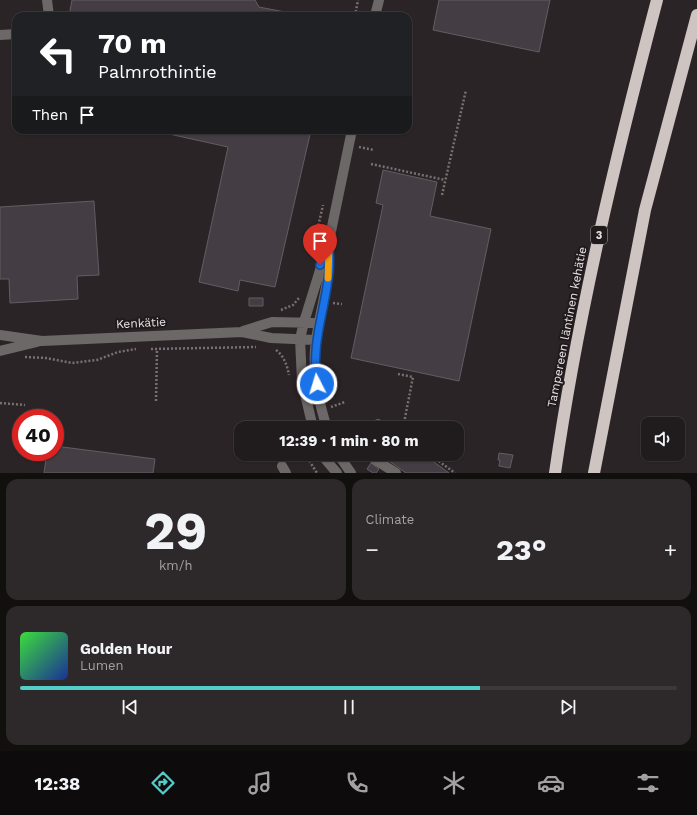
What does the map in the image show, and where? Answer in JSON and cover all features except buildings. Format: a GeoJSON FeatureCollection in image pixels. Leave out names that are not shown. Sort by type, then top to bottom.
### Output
{"type":"FeatureCollection","features":[{"type":"Feature","properties":{"kind":"highway","name":"Tampereen läntinen kehätie"},"geometry":{"type":"LineString","coordinates":[[555,473],[585,301],[630,102],[657,0]]}},
{"type":"Feature","properties":{"kind":"highway"},"geometry":{"type":"LineString","coordinates":[[594,473],[645,210],[697,15]]}},
{"type":"Feature","properties":{"kind":"street"},"geometry":{"type":"LineString","coordinates":[[47,0],[48,12]]}},
{"type":"Feature","properties":{"kind":"street"},"geometry":{"type":"LineString","coordinates":[[376,12],[378,0]]}},
{"type":"Feature","properties":{"kind":"street"},"geometry":{"type":"LineString","coordinates":[[0,35],[12,34]]}},
{"type":"Feature","properties":{"kind":"street"},"geometry":{"type":"LineString","coordinates":[[311,421],[302,381],[300,339],[329,241],[351,134]]}},
{"type":"Feature","properties":{"kind":"street"},"geometry":{"type":"LineString","coordinates":[[325,421],[319,397],[315,371],[316,340],[329,272],[329,241]]}},
{"type":"Feature","properties":{"kind":"street","name":"Kenkätie"},"geometry":{"type":"LineString","coordinates":[[242,332],[272,322],[319,323]]}},
{"type":"Feature","properties":{"kind":"street","name":"Kenkätie"},"geometry":{"type":"LineString","coordinates":[[0,335],[42,341],[242,332],[270,338],[316,340]]}},
{"type":"Feature","properties":{"kind":"street","name":"Kenkätie"},"geometry":{"type":"LineString","coordinates":[[0,351],[42,341]]}},
{"type":"Feature","properties":{"kind":"street"},"geometry":{"type":"LineString","coordinates":[[327,461],[336,473]]}},
{"type":"Feature","properties":{"kind":"street"},"geometry":{"type":"LineString","coordinates":[[343,461],[352,473]]}},
{"type":"Feature","properties":{"kind":"street"},"geometry":{"type":"LineString","coordinates":[[385,461],[396,473]]}},
{"type":"Feature","properties":{"kind":"path"},"geometry":{"type":"LineString","coordinates":[[356,12],[358,0]]}},
{"type":"Feature","properties":{"kind":"path"},"geometry":{"type":"LineString","coordinates":[[442,195],[457,123],[466,90]]}},
{"type":"Feature","properties":{"kind":"path"},"geometry":{"type":"LineString","coordinates":[[371,164],[446,180]]}},
{"type":"Feature","properties":{"kind":"path"},"geometry":{"type":"LineString","coordinates":[[150,349],[263,347]]}},
{"type":"Feature","properties":{"kind":"path"},"geometry":{"type":"LineString","coordinates":[[20,358],[46,358],[72,363],[98,360],[118,352],[143,349]]}},
{"type":"Feature","properties":{"kind":"path"},"geometry":{"type":"LineString","coordinates":[[156,401],[158,349]]}},
{"type":"Feature","properties":{"kind":"path"},"geometry":{"type":"LineString","coordinates":[[398,374],[413,377],[404,421]]}},
{"type":"Feature","properties":{"kind":"path"},"geometry":{"type":"LineString","coordinates":[[329,401],[331,414]]}},
{"type":"Feature","properties":{"kind":"path"},"geometry":{"type":"LineString","coordinates":[[0,403],[25,405]]}},
{"type":"Feature","properties":{"kind":"path"},"geometry":{"type":"LineString","coordinates":[[309,461],[317,473]]}},
{"type":"Feature","properties":{"kind":"path"},"geometry":{"type":"LineString","coordinates":[[437,461],[449,471],[455,473]]}},
{"type":"Feature","properties":{"kind":"slow traffic"},"geometry":{"type":"LineString","coordinates":[[328,278],[329,244]]}},
{"type":"Feature","properties":{"kind":"route"},"geometry":{"type":"LineString","coordinates":[[317,384],[315,371],[315,348],[329,272],[329,241],[320,265]]}}]}
